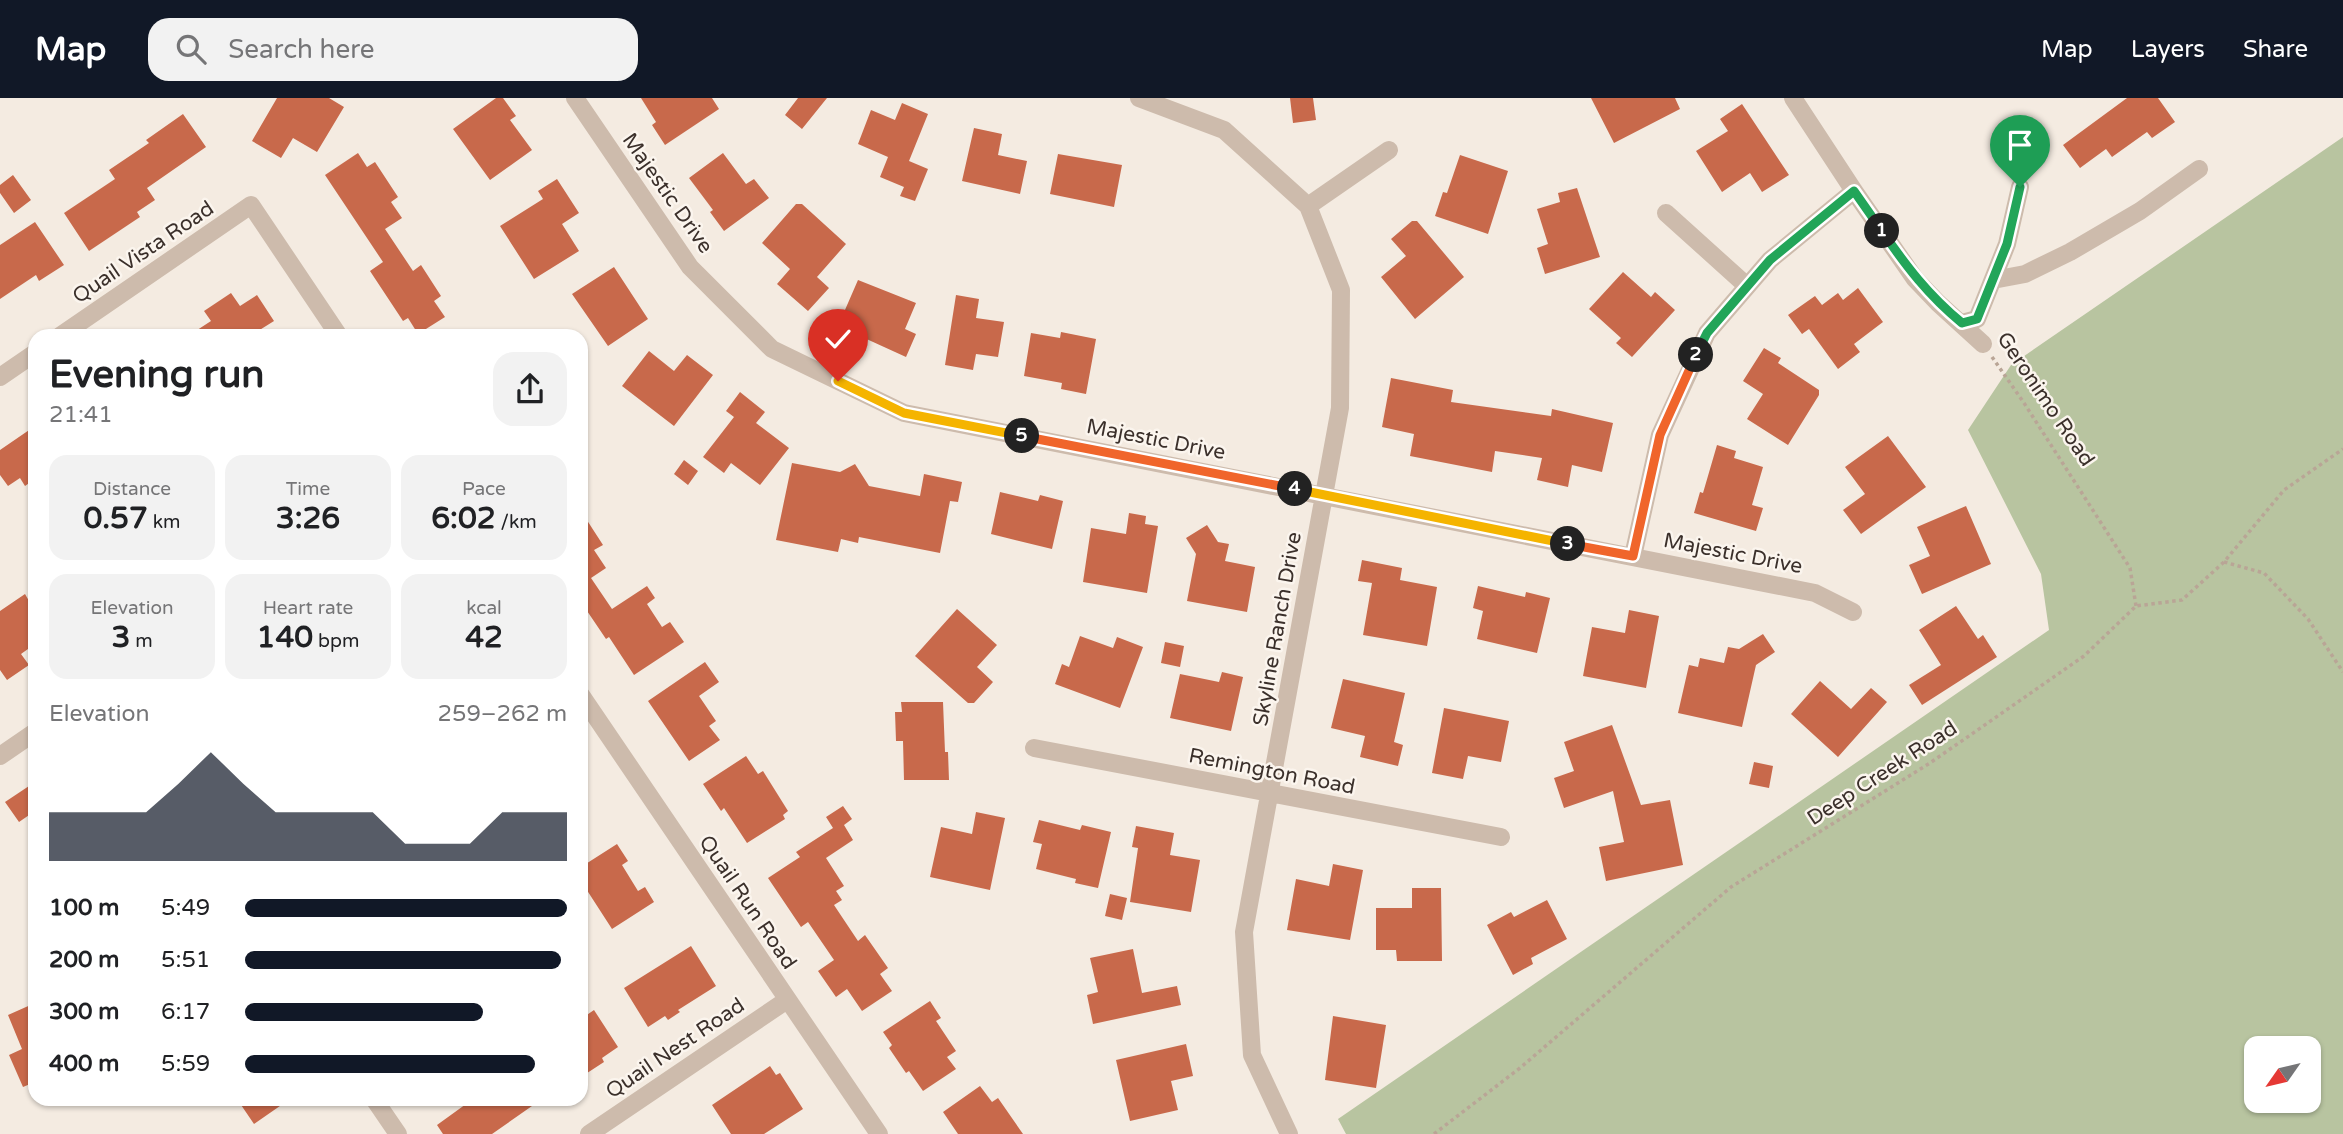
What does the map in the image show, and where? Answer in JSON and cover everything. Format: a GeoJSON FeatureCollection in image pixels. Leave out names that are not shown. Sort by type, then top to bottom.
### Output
{"type":"FeatureCollection","features":[{"type":"Feature","properties":{"kind":"street","name":"Majestic Drive"},"geometry":{"type":"LineString","coordinates":[[575,98],[690,267],[772,349],[904,413],[1815,593],[1853,612]]}},
{"type":"Feature","properties":{"kind":"street","name":"Skyline Ranch Drive"},"geometry":{"type":"LineString","coordinates":[[1139,98],[1224,130],[1308,206],[1341,290],[1340,408],[1244,932],[1252,1055],[1289,1134]]}},
{"type":"Feature","properties":{"kind":"street","name":"Geronimo Road"},"geometry":{"type":"LineString","coordinates":[[1793,98],[1916,279],[1983,344]]}},
{"type":"Feature","properties":{"kind":"street"},"geometry":{"type":"LineString","coordinates":[[1308,206],[1390,150]]}},
{"type":"Feature","properties":{"kind":"street"},"geometry":{"type":"LineString","coordinates":[[1993,280],[2025,274],[2070,252],[2140,211],[2199,169]]}},
{"type":"Feature","properties":{"kind":"street"},"geometry":{"type":"LineString","coordinates":[[1962,323],[1977,319],[2007,244],[2020,187]]}},
{"type":"Feature","properties":{"kind":"street"},"geometry":{"type":"LineString","coordinates":[[1633,556],[1660,435],[1707,333],[1770,260],[1854,191]]}},
{"type":"Feature","properties":{"kind":"street","name":"Quail Vista Road"},"geometry":{"type":"LineString","coordinates":[[70,329],[251,205],[334,329]]}},
{"type":"Feature","properties":{"kind":"street"},"geometry":{"type":"LineString","coordinates":[[1666,213],[1747,286]]}},
{"type":"Feature","properties":{"kind":"street"},"geometry":{"type":"LineString","coordinates":[[0,377],[28,358]]}},
{"type":"Feature","properties":{"kind":"street","name":"Quail Run Road"},"geometry":{"type":"LineString","coordinates":[[588,705],[878,1134]]}},
{"type":"Feature","properties":{"kind":"street"},"geometry":{"type":"LineString","coordinates":[[0,756],[28,737]]}},
{"type":"Feature","properties":{"kind":"street","name":"Remington Road"},"geometry":{"type":"LineString","coordinates":[[1034,748],[1501,837]]}},
{"type":"Feature","properties":{"kind":"street","name":"Quail Nest Road"},"geometry":{"type":"LineString","coordinates":[[589,1134],[787,1000]]}},
{"type":"Feature","properties":{"kind":"street"},"geometry":{"type":"LineString","coordinates":[[379,1106],[398,1134]]}},
{"type":"Feature","properties":{"kind":"path","name":"Geronimo Road"},"geometry":{"type":"LineString","coordinates":[[1983,344],[2130,568],[2136,606]]}},
{"type":"Feature","properties":{"kind":"path"},"geometry":{"type":"LineString","coordinates":[[2136,606],[2182,600],[2224,562],[2284,490],[2343,449]]}},
{"type":"Feature","properties":{"kind":"path"},"geometry":{"type":"LineString","coordinates":[[2224,562],[2264,573],[2308,619],[2343,671]]}},
{"type":"Feature","properties":{"kind":"path","name":"Deep Creek Road"},"geometry":{"type":"LineString","coordinates":[[1434,1134],[1520,1068],[1731,887],[1930,763],[2084,656],[2136,606]]}},
{"type":"Feature","properties":{"kind":"green space"},"geometry":{"type":"Polygon","coordinates":[[[2343,137],[2343,1134],[1346,1134],[1338,1119],[2049,630],[2041,574],[1968,430],[2011,365],[2343,137]]]}},
{"type":"Feature","properties":{"kind":"building"},"geometry":{"type":"Polygon","coordinates":[[[277,98],[329,98],[344,107],[317,152],[293,138],[281,158],[252,141],[277,98]]]}},
{"type":"Feature","properties":{"kind":"building"},"geometry":{"type":"Polygon","coordinates":[[[496,98],[503,98],[516,116],[510,120],[532,150],[490,180],[453,129],[496,98]]]}},
{"type":"Feature","properties":{"kind":"building"},"geometry":{"type":"Polygon","coordinates":[[[641,98],[712,98],[719,109],[665,145],[652,125],[656,122],[641,98]]]}},
{"type":"Feature","properties":{"kind":"building"},"geometry":{"type":"Polygon","coordinates":[[[798,98],[827,98],[802,129],[785,115],[798,98]]]}},
{"type":"Feature","properties":{"kind":"building"},"geometry":{"type":"Polygon","coordinates":[[[1290,98],[1313,98],[1316,120],[1293,123],[1290,98]]]}},
{"type":"Feature","properties":{"kind":"building"},"geometry":{"type":"Polygon","coordinates":[[[1591,98],[1675,98],[1680,109],[1614,143],[1591,98]]]}},
{"type":"Feature","properties":{"kind":"building"},"geometry":{"type":"Polygon","coordinates":[[[2127,98],[2158,98],[2175,122],[2152,138],[2147,132],[2112,157],[2106,149],[2080,168],[2063,145],[2127,98]]]}},
{"type":"Feature","properties":{"kind":"building"},"geometry":{"type":"Polygon","coordinates":[[[902,103],[928,114],[909,161],[928,169],[915,201],[900,196],[904,187],[880,177],[888,157],[858,144],[871,110],[895,120],[902,103]]]}},
{"type":"Feature","properties":{"kind":"building"},"geometry":{"type":"Polygon","coordinates":[[[1742,104],[1789,175],[1762,192],[1750,173],[1722,192],[1696,151],[1728,131],[1720,119],[1742,104]]]}},
{"type":"Feature","properties":{"kind":"building"},"geometry":{"type":"Polygon","coordinates":[[[183,114],[206,147],[147,188],[155,200],[137,212],[140,217],[89,251],[64,213],[115,179],[109,170],[149,143],[146,140],[183,114]]]}},
{"type":"Feature","properties":{"kind":"building"},"geometry":{"type":"Polygon","coordinates":[[[974,128],[1002,134],[998,155],[1027,161],[1020,194],[962,181],[974,128]]]}},
{"type":"Feature","properties":{"kind":"building"},"geometry":{"type":"Polygon","coordinates":[[[358,153],[367,167],[375,162],[398,197],[391,202],[402,218],[385,229],[413,271],[421,265],[441,296],[434,301],[445,317],[426,329],[415,329],[408,318],[403,321],[370,271],[383,262],[325,175],[358,153]]]}},
{"type":"Feature","properties":{"kind":"building"},"geometry":{"type":"Polygon","coordinates":[[[723,153],[746,184],[754,179],[769,198],[724,231],[710,212],[713,210],[689,178],[723,153]]]}},
{"type":"Feature","properties":{"kind":"building"},"geometry":{"type":"Polygon","coordinates":[[[1058,154],[1122,165],[1114,207],[1050,194],[1058,154]]]}},
{"type":"Feature","properties":{"kind":"building"},"geometry":{"type":"Polygon","coordinates":[[[1460,155],[1508,171],[1488,234],[1435,216],[1443,192],[1447,193],[1460,155]]]}},
{"type":"Feature","properties":{"kind":"building"},"geometry":{"type":"Polygon","coordinates":[[[13,175],[31,200],[14,213],[0,193],[0,185],[13,175]]]}},
{"type":"Feature","properties":{"kind":"building"},"geometry":{"type":"Polygon","coordinates":[[[557,179],[579,213],[562,224],[579,251],[534,279],[500,226],[543,199],[538,191],[557,179]]]}},
{"type":"Feature","properties":{"kind":"building"},"geometry":{"type":"Polygon","coordinates":[[[1577,188],[1600,257],[1545,274],[1537,248],[1548,244],[1537,209],[1560,202],[1558,193],[1577,188]]]}},
{"type":"Feature","properties":{"kind":"building"},"geometry":{"type":"Polygon","coordinates":[[[796,204],[802,204],[846,244],[817,277],[829,288],[808,311],[777,284],[790,269],[762,243],[796,204]]]}},
{"type":"Feature","properties":{"kind":"building"},"geometry":{"type":"Polygon","coordinates":[[[1412,221],[1417,221],[1464,277],[1415,319],[1381,277],[1406,256],[1391,239],[1412,221]]]}},
{"type":"Feature","properties":{"kind":"building"},"geometry":{"type":"Polygon","coordinates":[[[35,222],[64,265],[39,281],[36,275],[0,299],[0,245],[35,222]]]}},
{"type":"Feature","properties":{"kind":"building"},"geometry":{"type":"Polygon","coordinates":[[[614,267],[648,319],[608,346],[572,294],[614,267]]]}},
{"type":"Feature","properties":{"kind":"building"},"geometry":{"type":"Polygon","coordinates":[[[1623,272],[1651,297],[1655,292],[1675,310],[1632,357],[1616,343],[1621,338],[1589,309],[1623,272]]]}},
{"type":"Feature","properties":{"kind":"building"},"geometry":{"type":"Polygon","coordinates":[[[858,280],[916,303],[905,329],[916,334],[906,357],[838,326],[858,280]]]}},
{"type":"Feature","properties":{"kind":"building"},"geometry":{"type":"Polygon","coordinates":[[[1858,288],[1883,322],[1854,344],[1860,352],[1838,369],[1809,329],[1802,334],[1788,315],[1815,296],[1822,305],[1838,293],[1843,300],[1858,288]]]}},
{"type":"Feature","properties":{"kind":"building"},"geometry":{"type":"Polygon","coordinates":[[[231,293],[240,306],[257,295],[274,321],[261,329],[199,329],[211,321],[204,311],[231,293]]]}},
{"type":"Feature","properties":{"kind":"building"},"geometry":{"type":"Polygon","coordinates":[[[956,295],[979,299],[976,318],[1004,322],[998,357],[976,354],[973,370],[945,365],[956,295]]]}},
{"type":"Feature","properties":{"kind":"building"},"geometry":{"type":"Polygon","coordinates":[[[1061,332],[1096,339],[1086,394],[1061,389],[1062,383],[1024,376],[1031,333],[1060,338],[1061,332]]]}},
{"type":"Feature","properties":{"kind":"building"},"geometry":{"type":"Polygon","coordinates":[[[1764,348],[1781,358],[1778,363],[1819,390],[1819,395],[1788,445],[1747,419],[1763,394],[1743,381],[1764,348]]]}},
{"type":"Feature","properties":{"kind":"building"},"geometry":{"type":"Polygon","coordinates":[[[649,351],[674,371],[687,355],[713,375],[674,426],[622,386],[649,351]]]}},
{"type":"Feature","properties":{"kind":"building"},"geometry":{"type":"Polygon","coordinates":[[[1391,378],[1453,390],[1451,402],[1551,416],[1552,409],[1613,423],[1602,472],[1572,465],[1568,487],[1537,480],[1542,458],[1495,451],[1492,472],[1410,456],[1414,434],[1382,427],[1391,378]]]}},
{"type":"Feature","properties":{"kind":"building"},"geometry":{"type":"Polygon","coordinates":[[[740,392],[765,412],[756,423],[789,448],[760,485],[731,463],[724,473],[703,457],[734,417],[726,411],[740,392]]]}},
{"type":"Feature","properties":{"kind":"building"},"geometry":{"type":"Polygon","coordinates":[[[28,431],[28,484],[25,486],[20,478],[8,486],[0,475],[0,450],[28,431]]]}},
{"type":"Feature","properties":{"kind":"building"},"geometry":{"type":"Polygon","coordinates":[[[1888,436],[1926,487],[1861,534],[1843,510],[1865,494],[1845,467],[1888,436]]]}},
{"type":"Feature","properties":{"kind":"building"},"geometry":{"type":"Polygon","coordinates":[[[1717,445],[1736,451],[1734,458],[1763,467],[1752,505],[1763,508],[1756,531],[1694,513],[1700,492],[1703,493],[1717,445]]]}},
{"type":"Feature","properties":{"kind":"building"},"geometry":{"type":"Polygon","coordinates":[[[684,460],[698,471],[688,485],[674,474],[684,460]]]}},
{"type":"Feature","properties":{"kind":"building"},"geometry":{"type":"Polygon","coordinates":[[[792,463],[840,472],[855,464],[869,486],[920,496],[924,474],[962,482],[958,502],[950,501],[940,553],[859,537],[858,543],[841,539],[838,552],[776,540],[792,463]]]}},
{"type":"Feature","properties":{"kind":"building"},"geometry":{"type":"Polygon","coordinates":[[[1000,492],[1038,501],[1040,495],[1063,501],[1052,549],[991,534],[1000,492]]]}},
{"type":"Feature","properties":{"kind":"building"},"geometry":{"type":"Polygon","coordinates":[[[1966,506],[1991,564],[1922,594],[1909,565],[1930,556],[1917,527],[1966,506]]]}},
{"type":"Feature","properties":{"kind":"building"},"geometry":{"type":"Polygon","coordinates":[[[1129,513],[1146,516],[1145,524],[1158,526],[1147,593],[1083,582],[1091,528],[1126,534],[1129,513]]]}},
{"type":"Feature","properties":{"kind":"building"},"geometry":{"type":"Polygon","coordinates":[[[588,522],[603,545],[594,550],[606,568],[591,578],[612,609],[647,586],[655,598],[647,604],[662,627],[670,622],[684,642],[634,675],[609,637],[606,639],[588,612],[588,522]]]}},
{"type":"Feature","properties":{"kind":"building"},"geometry":{"type":"Polygon","coordinates":[[[1207,525],[1218,542],[1229,544],[1225,561],[1255,567],[1247,612],[1187,601],[1196,554],[1186,538],[1207,525]]]}},
{"type":"Feature","properties":{"kind":"building"},"geometry":{"type":"Polygon","coordinates":[[[1362,560],[1402,568],[1400,580],[1437,587],[1427,646],[1363,635],[1372,583],[1358,581],[1362,560]]]}},
{"type":"Feature","properties":{"kind":"building"},"geometry":{"type":"Polygon","coordinates":[[[1478,586],[1525,597],[1526,592],[1550,598],[1537,653],[1477,639],[1483,611],[1473,608],[1478,586]]]}},
{"type":"Feature","properties":{"kind":"building"},"geometry":{"type":"Polygon","coordinates":[[[25,594],[28,599],[28,649],[21,654],[28,666],[7,680],[0,670],[0,611],[25,594]]]}},
{"type":"Feature","properties":{"kind":"building"},"geometry":{"type":"Polygon","coordinates":[[[1956,606],[1978,639],[1983,635],[1997,657],[1922,705],[1909,685],[1941,665],[1919,630],[1956,606]]]}},
{"type":"Feature","properties":{"kind":"building"},"geometry":{"type":"Polygon","coordinates":[[[957,609],[997,645],[977,667],[993,682],[974,703],[968,703],[915,656],[957,609]]]}},
{"type":"Feature","properties":{"kind":"building"},"geometry":{"type":"Polygon","coordinates":[[[1629,610],[1659,616],[1646,688],[1583,676],[1592,627],[1625,633],[1629,610]]]}},
{"type":"Feature","properties":{"kind":"building"},"geometry":{"type":"Polygon","coordinates":[[[1763,634],[1775,652],[1756,665],[1742,727],[1678,713],[1689,665],[1698,667],[1700,658],[1724,663],[1728,647],[1739,649],[1763,634]]]}},
{"type":"Feature","properties":{"kind":"building"},"geometry":{"type":"Polygon","coordinates":[[[1080,636],[1113,648],[1117,637],[1143,647],[1120,708],[1055,684],[1062,664],[1069,667],[1080,636]]]}},
{"type":"Feature","properties":{"kind":"building"},"geometry":{"type":"Polygon","coordinates":[[[1165,642],[1184,646],[1180,667],[1161,663],[1165,642]]]}},
{"type":"Feature","properties":{"kind":"building"},"geometry":{"type":"Polygon","coordinates":[[[705,662],[719,682],[699,696],[716,721],[709,726],[720,740],[689,761],[648,701],[705,662]]]}},
{"type":"Feature","properties":{"kind":"building"},"geometry":{"type":"Polygon","coordinates":[[[1222,672],[1243,677],[1231,731],[1170,718],[1180,674],[1219,682],[1222,672]]]}},
{"type":"Feature","properties":{"kind":"building"},"geometry":{"type":"Polygon","coordinates":[[[1343,679],[1405,693],[1394,742],[1403,745],[1398,766],[1360,757],[1365,736],[1331,728],[1343,679]]]}},
{"type":"Feature","properties":{"kind":"building"},"geometry":{"type":"Polygon","coordinates":[[[1820,681],[1851,709],[1871,688],[1887,702],[1838,757],[1791,714],[1820,681]]]}},
{"type":"Feature","properties":{"kind":"building"},"geometry":{"type":"Polygon","coordinates":[[[901,702],[943,702],[949,780],[904,780],[903,741],[896,741],[895,712],[902,712],[901,702]]]}},
{"type":"Feature","properties":{"kind":"building"},"geometry":{"type":"Polygon","coordinates":[[[1444,708],[1509,721],[1501,762],[1468,756],[1463,779],[1432,773],[1444,708]]]}},
{"type":"Feature","properties":{"kind":"building"},"geometry":{"type":"Polygon","coordinates":[[[1612,725],[1641,805],[1670,800],[1683,865],[1606,881],[1599,847],[1624,842],[1613,791],[1564,808],[1554,778],[1574,771],[1564,742],[1612,725]]]}},
{"type":"Feature","properties":{"kind":"building"},"geometry":{"type":"Polygon","coordinates":[[[746,756],[758,774],[763,771],[788,811],[783,815],[785,819],[747,843],[724,808],[721,811],[703,784],[746,756]]]}},
{"type":"Feature","properties":{"kind":"building"},"geometry":{"type":"Polygon","coordinates":[[[1754,762],[1773,766],[1769,788],[1749,784],[1754,762]]]}},
{"type":"Feature","properties":{"kind":"building"},"geometry":{"type":"Polygon","coordinates":[[[28,787],[28,816],[19,822],[5,802],[28,787]]]}},
{"type":"Feature","properties":{"kind":"building"},"geometry":{"type":"Polygon","coordinates":[[[843,806],[852,819],[844,825],[853,840],[826,858],[844,886],[836,891],[842,900],[834,905],[858,941],[865,935],[888,968],[880,974],[892,991],[862,1011],[847,989],[836,997],[818,971],[834,960],[808,922],[801,927],[768,878],[800,857],[796,852],[833,828],[826,817],[843,806]]]}},
{"type":"Feature","properties":{"kind":"building"},"geometry":{"type":"Polygon","coordinates":[[[976,812],[1005,818],[990,890],[930,877],[941,827],[972,834],[976,812]]]}},
{"type":"Feature","properties":{"kind":"building"},"geometry":{"type":"Polygon","coordinates":[[[1039,820],[1080,830],[1082,825],[1111,832],[1098,888],[1075,883],[1076,879],[1036,869],[1042,844],[1033,842],[1039,820]]]}},
{"type":"Feature","properties":{"kind":"building"},"geometry":{"type":"Polygon","coordinates":[[[1136,826],[1174,833],[1170,855],[1200,860],[1191,912],[1130,902],[1138,848],[1132,847],[1136,826]]]}},
{"type":"Feature","properties":{"kind":"building"},"geometry":{"type":"Polygon","coordinates":[[[617,844],[628,861],[622,865],[638,891],[645,887],[654,902],[612,929],[588,892],[588,863],[617,844]]]}},
{"type":"Feature","properties":{"kind":"building"},"geometry":{"type":"Polygon","coordinates":[[[1333,864],[1363,870],[1350,940],[1287,930],[1296,879],[1329,886],[1333,864]]]}},
{"type":"Feature","properties":{"kind":"building"},"geometry":{"type":"Polygon","coordinates":[[[1412,888],[1441,888],[1442,961],[1397,961],[1396,950],[1376,950],[1376,908],[1412,908],[1412,888]]]}},
{"type":"Feature","properties":{"kind":"building"},"geometry":{"type":"Polygon","coordinates":[[[1110,894],[1127,898],[1122,920],[1105,916],[1110,894]]]}},
{"type":"Feature","properties":{"kind":"building"},"geometry":{"type":"Polygon","coordinates":[[[1547,900],[1567,939],[1531,958],[1533,964],[1513,975],[1487,925],[1511,912],[1514,917],[1547,900]]]}},
{"type":"Feature","properties":{"kind":"building"},"geometry":{"type":"Polygon","coordinates":[[[691,946],[716,986],[678,1010],[680,1012],[668,1020],[665,1016],[648,1027],[624,988],[691,946]]]}},
{"type":"Feature","properties":{"kind":"building"},"geometry":{"type":"Polygon","coordinates":[[[1133,949],[1142,993],[1177,986],[1181,1005],[1093,1024],[1087,995],[1098,992],[1090,958],[1133,949]]]}},
{"type":"Feature","properties":{"kind":"building"},"geometry":{"type":"Polygon","coordinates":[[[930,1001],[941,1018],[936,1021],[956,1051],[947,1057],[956,1069],[923,1091],[909,1071],[906,1073],[889,1048],[892,1045],[883,1032],[930,1001]]]}},
{"type":"Feature","properties":{"kind":"building"},"geometry":{"type":"Polygon","coordinates":[[[28,1006],[28,1085],[23,1087],[9,1055],[22,1049],[8,1015],[28,1006]]]}},
{"type":"Feature","properties":{"kind":"building"},"geometry":{"type":"Polygon","coordinates":[[[594,1010],[618,1047],[602,1058],[604,1062],[588,1072],[588,1014],[594,1010]]]}},
{"type":"Feature","properties":{"kind":"building"},"geometry":{"type":"Polygon","coordinates":[[[1333,1016],[1386,1025],[1376,1088],[1325,1080],[1333,1016]]]}},
{"type":"Feature","properties":{"kind":"building"},"geometry":{"type":"Polygon","coordinates":[[[1186,1044],[1193,1076],[1171,1081],[1178,1110],[1130,1121],[1116,1060],[1186,1044]]]}},
{"type":"Feature","properties":{"kind":"building"},"geometry":{"type":"Polygon","coordinates":[[[770,1066],[776,1075],[780,1073],[803,1109],[764,1134],[731,1134],[712,1105],[770,1066]]]}},
{"type":"Feature","properties":{"kind":"building"},"geometry":{"type":"Polygon","coordinates":[[[980,1086],[992,1102],[998,1098],[1023,1134],[958,1134],[943,1112],[980,1086]]]}},
{"type":"Feature","properties":{"kind":"building"},"geometry":{"type":"Polygon","coordinates":[[[242,1106],[280,1106],[254,1124],[242,1106]]]}},
{"type":"Feature","properties":{"kind":"building"},"geometry":{"type":"Polygon","coordinates":[[[463,1106],[532,1106],[492,1134],[443,1134],[437,1125],[463,1106]]]}},
{"type":"Feature","properties":{"kind":"route"},"geometry":{"type":"LineString","coordinates":[[838,381],[904,413],[1633,556],[1660,435],[1707,333],[1770,260],[1854,191],[1916,279],[1938,303],[1962,323],[1977,319],[2007,244],[2020,187]]}}]}
